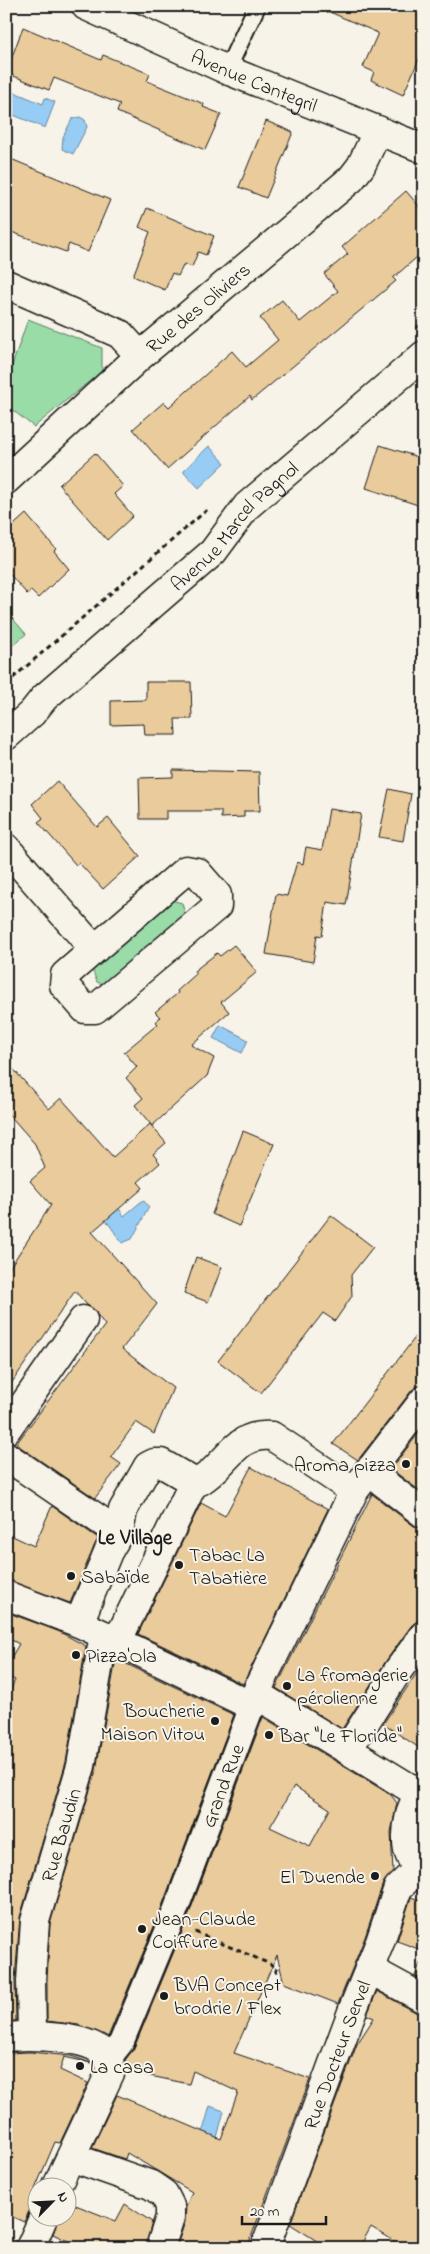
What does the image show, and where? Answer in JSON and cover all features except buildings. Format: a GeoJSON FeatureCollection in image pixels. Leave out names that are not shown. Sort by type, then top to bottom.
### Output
{"type":"FeatureCollection","features":[{"type":"Feature","properties":{"kind":"street","name":"Avenue Cantegril"},"geometry":{"type":"LineString","coordinates":[[86,6],[227,70],[424,149]]}},
{"type":"Feature","properties":{"kind":"street","name":"Rue des Oliviers"},"geometry":{"type":"LineString","coordinates":[[6,480],[140,356],[351,179],[360,166],[378,130]]}},
{"type":"Feature","properties":{"kind":"street"},"geometry":{"type":"LineString","coordinates":[[6,284],[120,334],[140,356]]}},
{"type":"Feature","properties":{"kind":"street","name":"Avenue Marcel Pagnol"},"geometry":{"type":"LineString","coordinates":[[6,736],[32,713],[44,698],[213,552],[246,506],[424,354]]}},
{"type":"Feature","properties":{"kind":"street","name":"Avenue Marcel Pagnol"},"geometry":{"type":"LineString","coordinates":[[6,710],[26,702],[44,698]]}},
{"type":"Feature","properties":{"kind":"street"},"geometry":{"type":"LineString","coordinates":[[6,848],[94,949]]}},
{"type":"Feature","properties":{"kind":"street"},"geometry":{"type":"LineString","coordinates":[[186,870],[197,872],[217,895],[217,906],[95,1009],[85,1009],[64,985],[65,975],[94,949],[186,870]]}},
{"type":"Feature","properties":{"kind":"street"},"geometry":{"type":"LineString","coordinates":[[6,1430],[83,1320]]}},
{"type":"Feature","properties":{"kind":"street","name":"Grand Rue"},"geometry":{"type":"LineString","coordinates":[[62,2176],[111,2071],[109,2058],[121,2044],[171,1922],[254,1700],[361,1481],[424,1400]]}},
{"type":"Feature","properties":{"kind":"street"},"geometry":{"type":"LineString","coordinates":[[79,1623],[108,1552],[120,1533],[123,1510],[148,1466],[154,1463],[162,1463],[192,1481],[200,1481],[242,1442],[258,1435],[272,1436],[424,1514]]}},
{"type":"Feature","properties":{"kind":"street"},"geometry":{"type":"LineString","coordinates":[[6,1456],[120,1533]]}},
{"type":"Feature","properties":{"kind":"street","name":"Rue Baudin"},"geometry":{"type":"LineString","coordinates":[[19,2036],[31,1981],[35,1921],[81,1766],[111,1638],[190,1490],[192,1481]]}},
{"type":"Feature","properties":{"kind":"street"},"geometry":{"type":"LineString","coordinates":[[6,1595],[79,1623],[254,1700],[421,1790],[410,1814],[408,1842],[408,1850],[421,1873]]}},
{"type":"Feature","properties":{"kind":"street"},"geometry":{"type":"LineString","coordinates":[[348,1749],[399,1669],[424,1635]]}},
{"type":"Feature","properties":{"kind":"street","name":"Rue Docteur Servel"},"geometry":{"type":"LineString","coordinates":[[265,2248],[398,1888],[421,1873]]}},
{"type":"Feature","properties":{"kind":"street"},"geometry":{"type":"LineString","coordinates":[[369,1969],[424,1999]]}},
{"type":"Feature","properties":{"kind":"street"},"geometry":{"type":"LineString","coordinates":[[19,2036],[73,2041],[98,2048],[109,2058]]}},
{"type":"Feature","properties":{"kind":"street"},"geometry":{"type":"LineString","coordinates":[[71,2157],[152,2184],[164,2194],[170,2206],[170,2217],[160,2248]]}},
{"type":"Feature","properties":{"kind":"street"},"geometry":{"type":"LineString","coordinates":[[30,2248],[40,2226]]}},
{"type":"Feature","properties":{"kind":"lane"},"geometry":{"type":"LineString","coordinates":[[227,70],[257,6]]}},
{"type":"Feature","properties":{"kind":"path"},"geometry":{"type":"LineString","coordinates":[[171,1922],[277,1968],[275,1974]]}},
{"type":"Feature","properties":{"kind":"green space"},"geometry":{"type":"Polygon","coordinates":[[[28,319],[102,348],[102,371],[34,427],[6,405],[6,383],[28,319]]]}},
{"type":"Feature","properties":{"kind":"green space"},"geometry":{"type":"Polygon","coordinates":[[[6,611],[26,634],[6,651],[6,611]]]}},
{"type":"Feature","properties":{"kind":"green space"},"geometry":{"type":"Polygon","coordinates":[[[168,899],[182,903],[186,919],[107,986],[97,982],[92,969],[168,899]]]}},
{"type":"Feature","properties":{"kind":"water"},"geometry":{"type":"Polygon","coordinates":[[[14,92],[43,104],[45,98],[55,102],[45,128],[6,112],[14,92]]]}},
{"type":"Feature","properties":{"kind":"water"},"geometry":{"type":"Polygon","coordinates":[[[80,117],[85,120],[87,127],[73,154],[62,149],[63,137],[72,119],[80,117]]]}},
{"type":"Feature","properties":{"kind":"water"},"geometry":{"type":"Polygon","coordinates":[[[209,446],[225,463],[199,488],[183,471],[209,446]]]}},
{"type":"Feature","properties":{"kind":"water"},"geometry":{"type":"Polygon","coordinates":[[[220,1025],[248,1040],[242,1053],[213,1038],[220,1025]]]}},
{"type":"Feature","properties":{"kind":"water"},"geometry":{"type":"Polygon","coordinates":[[[143,1200],[149,1207],[132,1239],[122,1243],[104,1217],[118,1207],[124,1216],[143,1200]]]}},
{"type":"Feature","properties":{"kind":"water"},"geometry":{"type":"Polygon","coordinates":[[[210,2106],[224,2111],[215,2145],[200,2141],[210,2106]]]}},
{"type":"Feature","properties":{"kind":"place","name":"Aroma pizza"},"geometry":{"type":"Point","coordinates":[406,1464]}},
{"type":"Feature","properties":{"kind":"place","name":"Tabac La Tabatière"},"geometry":{"type":"Point","coordinates":[179,1565]}},
{"type":"Feature","properties":{"kind":"place","name":"Sabaïde"},"geometry":{"type":"Point","coordinates":[71,1576]}},
{"type":"Feature","properties":{"kind":"place","name":"Pizza'Ola"},"geometry":{"type":"Point","coordinates":[76,1655]}},
{"type":"Feature","properties":{"kind":"place","name":"La fromagerie pérolienne"},"geometry":{"type":"Point","coordinates":[287,1686]}},
{"type":"Feature","properties":{"kind":"place","name":"Boucherie Maison Vitou"},"geometry":{"type":"Point","coordinates":[215,1721]}},
{"type":"Feature","properties":{"kind":"place","name":"Bar \"Le Floride\""},"geometry":{"type":"Point","coordinates":[269,1735]}},
{"type":"Feature","properties":{"kind":"place","name":"El Duende"},"geometry":{"type":"Point","coordinates":[375,1876]}},
{"type":"Feature","properties":{"kind":"place","name":"Jean-Claude Coiffure"},"geometry":{"type":"Point","coordinates":[142,1929]}},
{"type":"Feature","properties":{"kind":"place","name":"BVA Concept brodrie / Flex"},"geometry":{"type":"Point","coordinates":[164,1996]}},
{"type":"Feature","properties":{"kind":"place","name":"La casa"},"geometry":{"type":"Point","coordinates":[80,2066]}},
{"type":"Feature","properties":{"kind":"district","name":"Le Village"},"geometry":{"type":"Point","coordinates":[135,1537]}}]}
